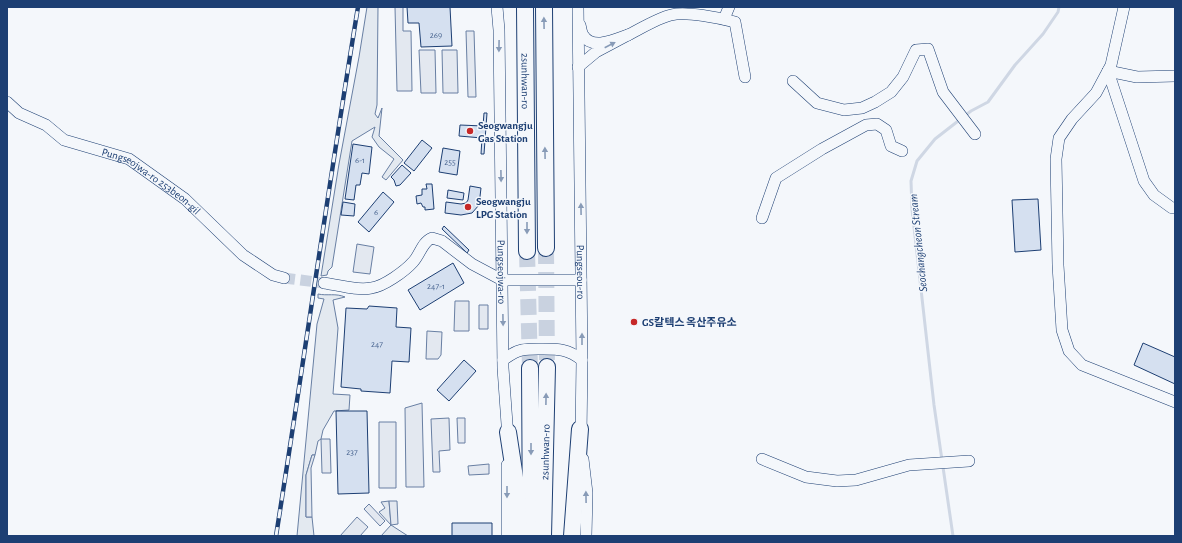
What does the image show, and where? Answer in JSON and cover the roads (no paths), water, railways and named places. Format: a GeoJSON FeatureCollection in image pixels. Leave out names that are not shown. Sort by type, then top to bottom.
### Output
{"type":"FeatureCollection","features":[{"type":"Feature","properties":{"kind":"highway","name":"2sunhwan-ro"},"geometry":{"type":"LineString","coordinates":[[525,7],[527,251]]}},
{"type":"Feature","properties":{"kind":"highway","name":"2sunhwan-ro"},"geometry":{"type":"LineString","coordinates":[[544,7],[546,248]]}},
{"type":"Feature","properties":{"kind":"highway","name":"2sunhwan-ro"},"geometry":{"type":"LineString","coordinates":[[543,536],[547,367]]}},
{"type":"Feature","properties":{"kind":"highway","name":"2sunhwan-ro"},"geometry":{"type":"LineString","coordinates":[[530,368],[531,536]]}},
{"type":"Feature","properties":{"kind":"highway"},"geometry":{"type":"LineString","coordinates":[[572,536],[580,429]]}},
{"type":"Feature","properties":{"kind":"highway"},"geometry":{"type":"LineString","coordinates":[[508,432],[517,491],[519,536]]}},
{"type":"Feature","properties":{"kind":"street","name":"Pungseojwa-ro"},"geometry":{"type":"LineString","coordinates":[[497,7],[499,30],[503,360],[508,432],[506,536]]}},
{"type":"Feature","properties":{"kind":"street","name":"Pungseou-ro"},"geometry":{"type":"LineString","coordinates":[[578,7],[582,360],[580,429],[587,492],[586,536]]}},
{"type":"Feature","properties":{"kind":"street"},"geometry":{"type":"LineString","coordinates":[[724,19],[729,7]]}},
{"type":"Feature","properties":{"kind":"street"},"geometry":{"type":"LineString","coordinates":[[1124,7],[1111,65],[1108,71],[1096,93],[1072,119],[1058,138],[1056,159],[1058,265],[1062,330],[1069,351],[1082,365],[1175,402]]}},
{"type":"Feature","properties":{"kind":"street"},"geometry":{"type":"LineString","coordinates":[[578,67],[596,52],[628,35],[671,15],[678,14],[724,19],[735,22],[745,76]]}},
{"type":"Feature","properties":{"kind":"street"},"geometry":{"type":"LineString","coordinates":[[578,20],[586,39],[592,42],[606,42],[628,35]]}},
{"type":"Feature","properties":{"kind":"street"},"geometry":{"type":"LineString","coordinates":[[794,81],[817,103],[844,110],[862,108],[876,102],[891,92],[903,77],[916,50],[928,49],[943,92],[973,131]]}},
{"type":"Feature","properties":{"kind":"street"},"geometry":{"type":"LineString","coordinates":[[1108,71],[1137,77],[1175,76]]}},
{"type":"Feature","properties":{"kind":"street"},"geometry":{"type":"LineString","coordinates":[[1108,71],[1144,181],[1154,195],[1172,208],[1175,208]]}},
{"type":"Feature","properties":{"kind":"street","name":"Pungseojwa-ro 253beon-gil"},"geometry":{"type":"LineString","coordinates":[[7,102],[19,113],[46,125],[64,140],[129,159],[184,199],[243,255],[272,275],[284,278]]}},
{"type":"Feature","properties":{"kind":"street"},"geometry":{"type":"LineString","coordinates":[[762,218],[776,178],[822,149],[866,125],[877,124],[886,130],[891,146],[902,152]]}},
{"type":"Feature","properties":{"kind":"street"},"geometry":{"type":"LineString","coordinates":[[324,283],[361,289],[372,288],[385,283],[414,262],[428,240],[432,238],[442,241],[472,264],[502,280],[581,280]]}},
{"type":"Feature","properties":{"kind":"street"},"geometry":{"type":"LineString","coordinates":[[503,360],[513,353],[522,350],[558,349],[575,354],[582,360]]}},
{"type":"Feature","properties":{"kind":"street"},"geometry":{"type":"LineString","coordinates":[[762,459],[806,477],[837,481],[856,480],[909,465],[967,461]]}},
{"type":"Feature","properties":{"kind":"waterway","name":"Seochangcheon Stream"},"geometry":{"type":"LineString","coordinates":[[953,536],[934,405],[912,209],[911,181],[917,161],[935,139],[971,111],[988,102],[1015,65],[1043,34],[1058,12],[1059,7]]}},
{"type":"Feature","properties":{"kind":"tunnel"},"geometry":{"type":"LineString","coordinates":[[546,248],[547,367]]}},
{"type":"Feature","properties":{"kind":"tunnel"},"geometry":{"type":"LineString","coordinates":[[527,251],[530,368]]}},
{"type":"Feature","properties":{"kind":"tunnel"},"geometry":{"type":"LineString","coordinates":[[284,278],[324,283]]}},
{"type":"Feature","properties":{"kind":"railway"},"geometry":{"type":"LineString","coordinates":[[276,536],[358,7]]}},
{"type":"Feature","properties":{"kind":"place","name":"Seogwangju Gas Station"},"geometry":{"type":"Point","coordinates":[470,131]}},
{"type":"Feature","properties":{"kind":"place","name":"Seogwangju LPG Station"},"geometry":{"type":"Point","coordinates":[468,207]}},
{"type":"Feature","properties":{"kind":"place","name":"GS칼텍스 옥산주유소"},"geometry":{"type":"Point","coordinates":[634,322]}}]}
